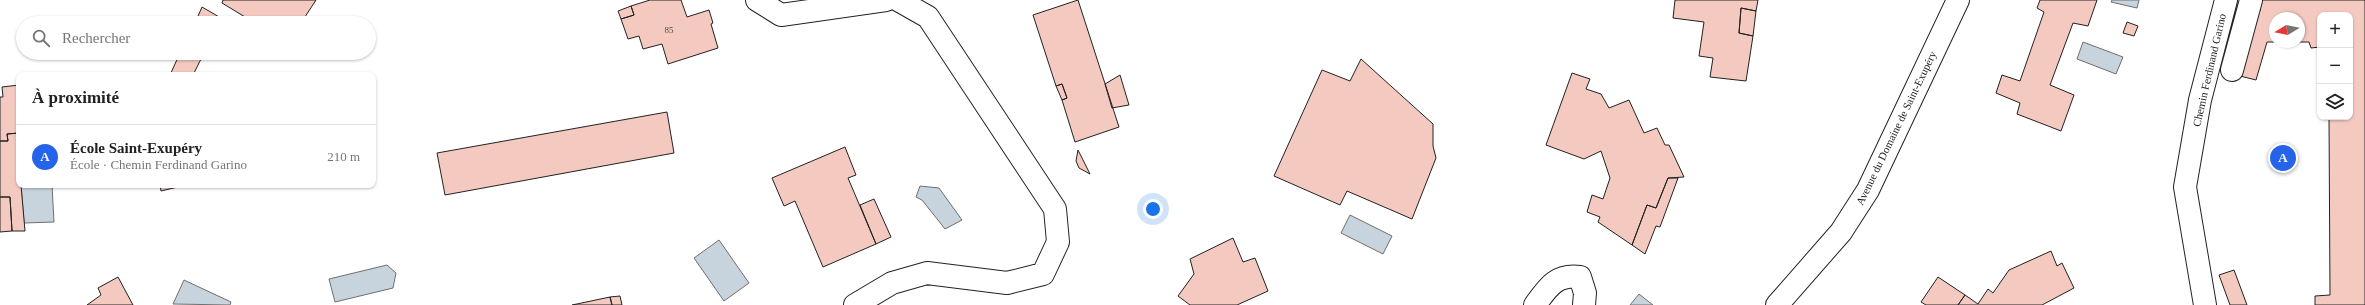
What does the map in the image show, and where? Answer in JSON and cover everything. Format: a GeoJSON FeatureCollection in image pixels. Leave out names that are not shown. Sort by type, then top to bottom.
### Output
{"type":"FeatureCollection","features":[{"type":"Feature","properties":{"kind":"street"},"geometry":{"type":"LineString","coordinates":[[757,0],[781,15],[886,0]]}},
{"type":"Feature","properties":{"kind":"street"},"geometry":{"type":"LineString","coordinates":[[856,305],[892,283],[926,272],[1007,283],[1043,274],[1058,242],[1055,209],[941,36],[928,17],[898,0]]}},
{"type":"Feature","properties":{"kind":"street","name":"Avenue du Domaine de Saint-Exupéry"},"geometry":{"type":"LineString","coordinates":[[1777,305],[1841,232],[1868,190],[1958,0]]}},
{"type":"Feature","properties":{"kind":"street","name":"Chemin Ferdinand Garino"},"geometry":{"type":"LineString","coordinates":[[2205,305],[2185,187],[2200,100],[2226,0]]}},
{"type":"Feature","properties":{"kind":"street"},"geometry":{"type":"LineString","coordinates":[[2232,70],[2251,0]]}},
{"type":"Feature","properties":{"kind":"street"},"geometry":{"type":"LineString","coordinates":[[1535,305],[1550,285],[1567,275],[1580,277],[1585,293],[1584,305]]}},
{"type":"Feature","properties":{"kind":"shaded area"},"geometry":{"type":"Polygon","coordinates":[[[2112,0],[2139,0],[2137,8],[2111,2],[2112,0]]]}},
{"type":"Feature","properties":{"kind":"shaded area"},"geometry":{"type":"Polygon","coordinates":[[[2083,42],[2123,57],[2116,74],[2077,59],[2083,42]]]}},
{"type":"Feature","properties":{"kind":"shaded area"},"geometry":{"type":"Polygon","coordinates":[[[920,186],[939,188],[962,220],[945,229],[922,200],[916,197],[920,186]]]}},
{"type":"Feature","properties":{"kind":"shaded area"},"geometry":{"type":"Polygon","coordinates":[[[21,188],[52,188],[54,222],[24,223],[21,188]]]}},
{"type":"Feature","properties":{"kind":"shaded area"},"geometry":{"type":"Polygon","coordinates":[[[1350,215],[1392,236],[1383,254],[1341,233],[1350,215]]]}},
{"type":"Feature","properties":{"kind":"shaded area"},"geometry":{"type":"Polygon","coordinates":[[[719,240],[749,283],[724,301],[694,258],[719,240]]]}},
{"type":"Feature","properties":{"kind":"shaded area"},"geometry":{"type":"Polygon","coordinates":[[[387,265],[396,273],[393,288],[335,302],[329,279],[387,265]]]}},
{"type":"Feature","properties":{"kind":"shaded area"},"geometry":{"type":"Polygon","coordinates":[[[184,280],[231,302],[230,305],[173,304],[184,280]]]}},
{"type":"Feature","properties":{"kind":"shaded area"},"geometry":{"type":"Polygon","coordinates":[[[1639,294],[1653,305],[1630,305],[1639,294]]]}},
{"type":"Feature","properties":{"kind":"building"},"geometry":{"type":"Polygon","coordinates":[[[223,0],[316,0],[306,16],[243,16],[222,3],[223,0]]]}},
{"type":"Feature","properties":{"kind":"building"},"geometry":{"type":"Polygon","coordinates":[[[650,0],[681,0],[687,17],[709,10],[713,23],[711,24],[718,48],[668,64],[662,44],[643,49],[639,36],[628,39],[621,19],[634,15],[631,6],[650,0]]]}},
{"type":"Feature","properties":{"kind":"building"},"geometry":{"type":"Polygon","coordinates":[[[1078,0],[1119,127],[1075,142],[1062,100],[1067,98],[1062,84],[1056,86],[1033,15],[1078,0]]]}},
{"type":"Feature","properties":{"kind":"building"},"geometry":{"type":"Polygon","coordinates":[[[1675,0],[1758,0],[1756,11],[1741,8],[1739,33],[1753,36],[1746,81],[1710,77],[1713,58],[1699,56],[1704,22],[1673,18],[1675,0]]]}},
{"type":"Feature","properties":{"kind":"building"},"geometry":{"type":"Polygon","coordinates":[[[2040,0],[2097,0],[2088,26],[2073,23],[2050,85],[2074,95],[2061,131],[2017,114],[2020,103],[1996,93],[2002,75],[2020,81],[2044,12],[2037,8],[2040,0]]]}},
{"type":"Feature","properties":{"kind":"building"},"geometry":{"type":"Polygon","coordinates":[[[2261,0],[2365,0],[2365,305],[2315,305],[2315,296],[2330,295],[2329,120],[2353,120],[2353,12],[2317,12],[2317,47],[2311,48],[2309,42],[2305,42],[2305,12],[2269,12],[2269,42],[2267,42],[2256,80],[2240,76],[2257,12],[2260,11],[2261,0]]]}},
{"type":"Feature","properties":{"kind":"building"},"geometry":{"type":"Polygon","coordinates":[[[631,6],[634,15],[621,19],[618,11],[631,6]]]}},
{"type":"Feature","properties":{"kind":"building"},"geometry":{"type":"Polygon","coordinates":[[[202,7],[218,16],[198,16],[202,7]]]}},
{"type":"Feature","properties":{"kind":"building"},"geometry":{"type":"Polygon","coordinates":[[[1741,8],[1756,11],[1753,36],[1739,33],[1741,8]]]}},
{"type":"Feature","properties":{"kind":"building"},"geometry":{"type":"Polygon","coordinates":[[[2127,22],[2138,26],[2134,36],[2123,33],[2127,22]]]}},
{"type":"Feature","properties":{"kind":"building"},"geometry":{"type":"Polygon","coordinates":[[[1361,59],[1433,124],[1433,146],[1436,158],[1412,219],[1347,191],[1340,205],[1274,176],[1322,70],[1350,81],[1361,59]]]}},
{"type":"Feature","properties":{"kind":"building"},"geometry":{"type":"Polygon","coordinates":[[[177,60],[200,60],[194,72],[171,72],[177,60]]]}},
{"type":"Feature","properties":{"kind":"building"},"geometry":{"type":"Polygon","coordinates":[[[1572,73],[1590,79],[1586,89],[1601,94],[1609,108],[1629,100],[1644,133],[1657,128],[1665,145],[1669,145],[1684,177],[1668,178],[1656,208],[1647,205],[1632,245],[1598,222],[1600,217],[1587,212],[1592,195],[1603,199],[1610,178],[1601,151],[1584,159],[1546,145],[1572,73]]]}},
{"type":"Feature","properties":{"kind":"building"},"geometry":{"type":"Polygon","coordinates":[[[1120,75],[1129,105],[1112,108],[1105,84],[1120,75]]]}},
{"type":"Feature","properties":{"kind":"building"},"geometry":{"type":"Polygon","coordinates":[[[1062,84],[1067,98],[1062,100],[1056,86],[1062,84]]]}},
{"type":"Feature","properties":{"kind":"building"},"geometry":{"type":"Polygon","coordinates":[[[16,85],[16,133],[7,134],[8,141],[0,141],[0,97],[3,97],[2,87],[16,85]]]}},
{"type":"Feature","properties":{"kind":"building"},"geometry":{"type":"Polygon","coordinates":[[[667,112],[674,153],[445,195],[437,153],[667,112]]]}},
{"type":"Feature","properties":{"kind":"building"},"geometry":{"type":"Polygon","coordinates":[[[16,133],[16,188],[21,188],[25,231],[12,231],[10,197],[0,197],[0,141],[8,141],[7,134],[16,133]]]}},
{"type":"Feature","properties":{"kind":"building"},"geometry":{"type":"Polygon","coordinates":[[[845,147],[856,175],[848,178],[876,244],[823,267],[795,201],[784,206],[772,178],[845,147]]]}},
{"type":"Feature","properties":{"kind":"building"},"geometry":{"type":"Polygon","coordinates":[[[1078,150],[1090,174],[1079,168],[1076,161],[1078,150]]]}},
{"type":"Feature","properties":{"kind":"building"},"geometry":{"type":"Polygon","coordinates":[[[1668,178],[1678,178],[1660,227],[1656,226],[1645,254],[1632,245],[1647,205],[1656,208],[1668,178]]]}},
{"type":"Feature","properties":{"kind":"building"},"geometry":{"type":"Polygon","coordinates":[[[160,188],[174,188],[161,191],[160,188]]]}},
{"type":"Feature","properties":{"kind":"building"},"geometry":{"type":"Polygon","coordinates":[[[0,197],[10,197],[12,231],[0,232],[0,197]]]}},
{"type":"Feature","properties":{"kind":"building"},"geometry":{"type":"Polygon","coordinates":[[[874,199],[891,237],[876,244],[860,205],[874,199]]]}},
{"type":"Feature","properties":{"kind":"building"},"geometry":{"type":"Polygon","coordinates":[[[1233,238],[1243,262],[1255,258],[1268,291],[1237,305],[1190,305],[1178,296],[1194,274],[1190,259],[1233,238]]]}},
{"type":"Feature","properties":{"kind":"building"},"geometry":{"type":"Polygon","coordinates":[[[2051,251],[2057,266],[2062,263],[2074,288],[2042,305],[1958,305],[1965,295],[1978,304],[1988,289],[1993,293],[2009,270],[2051,251]]]}},
{"type":"Feature","properties":{"kind":"building"},"geometry":{"type":"Polygon","coordinates":[[[2234,270],[2247,305],[2230,305],[2219,275],[2234,270]]]}},
{"type":"Feature","properties":{"kind":"building"},"geometry":{"type":"Polygon","coordinates":[[[118,277],[133,305],[87,305],[101,295],[98,288],[118,277]]]}},
{"type":"Feature","properties":{"kind":"building"},"geometry":{"type":"Polygon","coordinates":[[[1938,277],[1965,295],[1958,305],[1926,305],[1921,302],[1938,277]]]}},
{"type":"Feature","properties":{"kind":"building"},"geometry":{"type":"Polygon","coordinates":[[[620,296],[622,305],[612,305],[610,297],[620,296]]]}},
{"type":"Feature","properties":{"kind":"building"},"geometry":{"type":"Polygon","coordinates":[[[610,297],[612,305],[572,305],[610,297]]]}},
{"type":"Feature","properties":{"kind":"place","name":"École Saint-Exupéry"},"geometry":{"type":"Point","coordinates":[2283,158]}}]}
